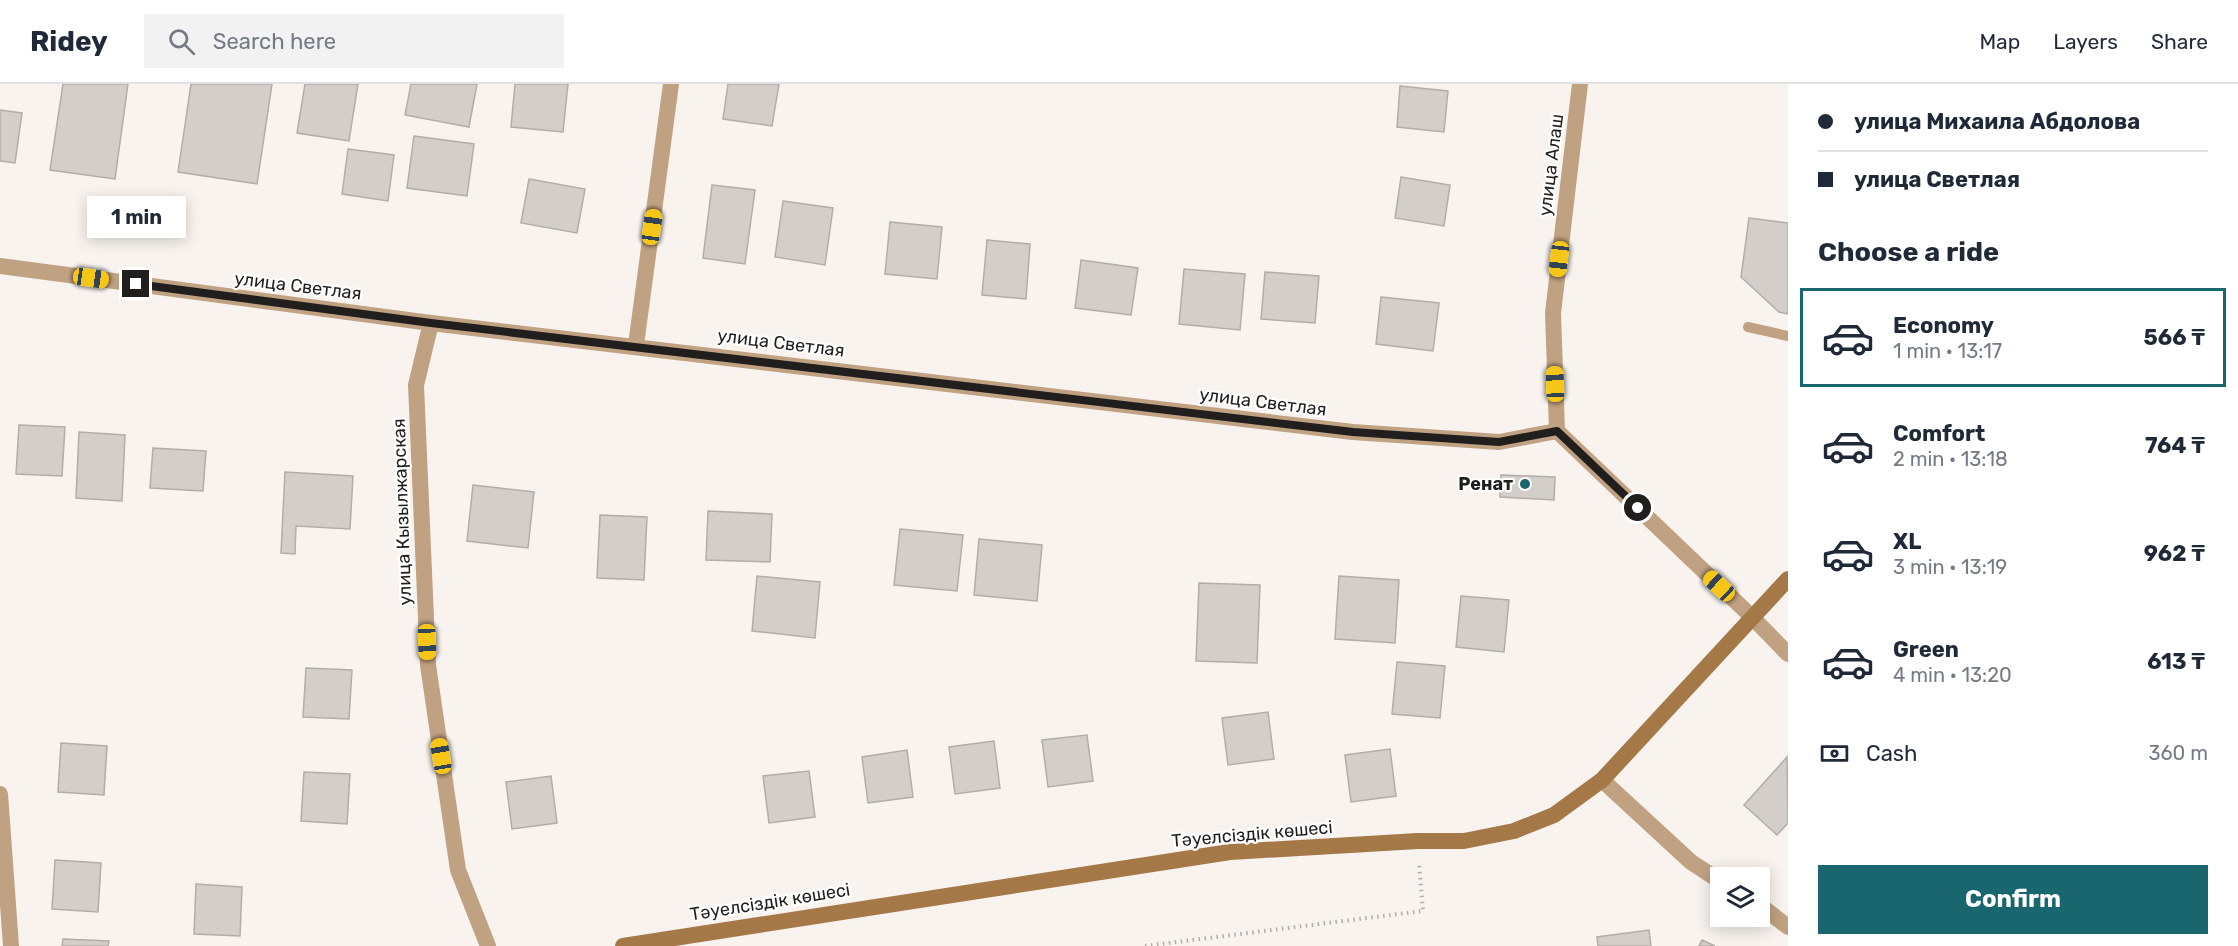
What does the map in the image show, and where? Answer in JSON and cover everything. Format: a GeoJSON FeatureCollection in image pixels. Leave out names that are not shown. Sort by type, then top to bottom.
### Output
{"type":"FeatureCollection","features":[{"type":"Feature","properties":{"kind":"main road","name":"Тәуелсіздік көшесі"},"geometry":{"type":"LineString","coordinates":[[623,946],[1230,852],[1418,841],[1464,841],[1514,831],[1554,814],[1602,780],[1788,579]]}},
{"type":"Feature","properties":{"kind":"street"},"geometry":{"type":"LineString","coordinates":[[636,345],[671,84]]}},
{"type":"Feature","properties":{"kind":"street","name":"улица Алаш"},"geometry":{"type":"LineString","coordinates":[[1557,431],[1553,313],[1580,84]]}},
{"type":"Feature","properties":{"kind":"street","name":"улица Светлая"},"geometry":{"type":"LineString","coordinates":[[0,266],[431,323],[636,345],[1353,432],[1499,442],[1557,431]]}},
{"type":"Feature","properties":{"kind":"street","name":"улица Кызылжарская"},"geometry":{"type":"LineString","coordinates":[[431,323],[416,385],[428,665],[458,870],[488,946]]}},
{"type":"Feature","properties":{"kind":"street"},"geometry":{"type":"LineString","coordinates":[[1557,431],[1752,616],[1788,654]]}},
{"type":"Feature","properties":{"kind":"street"},"geometry":{"type":"LineString","coordinates":[[1602,780],[1691,862],[1710,874]]}},
{"type":"Feature","properties":{"kind":"street"},"geometry":{"type":"LineString","coordinates":[[0,794],[12,946]]}},
{"type":"Feature","properties":{"kind":"street"},"geometry":{"type":"LineString","coordinates":[[1770,913],[1788,927]]}},
{"type":"Feature","properties":{"kind":"lane"},"geometry":{"type":"LineString","coordinates":[[1748,327],[1788,336]]}},
{"type":"Feature","properties":{"kind":"path"},"geometry":{"type":"LineString","coordinates":[[1145,946],[1423,911],[1418,841]]}},
{"type":"Feature","properties":{"kind":"building"},"geometry":{"type":"Polygon","coordinates":[[[63,84],[128,84],[115,179],[50,170],[63,84]]]}},
{"type":"Feature","properties":{"kind":"building"},"geometry":{"type":"Polygon","coordinates":[[[191,84],[272,84],[257,184],[178,172],[191,84]]]}},
{"type":"Feature","properties":{"kind":"building"},"geometry":{"type":"Polygon","coordinates":[[[305,84],[358,84],[349,141],[297,133],[305,84]]]}},
{"type":"Feature","properties":{"kind":"building"},"geometry":{"type":"Polygon","coordinates":[[[411,84],[477,84],[469,127],[405,115],[411,84]]]}},
{"type":"Feature","properties":{"kind":"building"},"geometry":{"type":"Polygon","coordinates":[[[515,84],[568,84],[563,132],[511,127],[515,84]]]}},
{"type":"Feature","properties":{"kind":"building"},"geometry":{"type":"Polygon","coordinates":[[[728,84],[779,84],[772,126],[723,119],[728,84]]]}},
{"type":"Feature","properties":{"kind":"building"},"geometry":{"type":"Polygon","coordinates":[[[1400,86],[1448,91],[1444,132],[1397,127],[1400,86]]]}},
{"type":"Feature","properties":{"kind":"building"},"geometry":{"type":"Polygon","coordinates":[[[0,110],[22,113],[15,163],[0,161],[0,110]]]}},
{"type":"Feature","properties":{"kind":"building"},"geometry":{"type":"Polygon","coordinates":[[[414,136],[474,144],[467,196],[407,188],[414,136]]]}},
{"type":"Feature","properties":{"kind":"building"},"geometry":{"type":"Polygon","coordinates":[[[348,149],[394,155],[388,201],[342,194],[348,149]]]}},
{"type":"Feature","properties":{"kind":"building"},"geometry":{"type":"Polygon","coordinates":[[[1401,177],[1450,185],[1444,226],[1395,218],[1401,177]]]}},
{"type":"Feature","properties":{"kind":"building"},"geometry":{"type":"Polygon","coordinates":[[[529,179],[585,189],[577,233],[521,223],[529,179]]]}},
{"type":"Feature","properties":{"kind":"building"},"geometry":{"type":"Polygon","coordinates":[[[712,185],[755,190],[745,264],[703,258],[712,185]]]}},
{"type":"Feature","properties":{"kind":"building"},"geometry":{"type":"Polygon","coordinates":[[[783,201],[833,208],[825,265],[775,257],[783,201]]]}},
{"type":"Feature","properties":{"kind":"building"},"geometry":{"type":"Polygon","coordinates":[[[1749,218],[1788,223],[1788,314],[1779,312],[1741,277],[1749,218]]]}},
{"type":"Feature","properties":{"kind":"building"},"geometry":{"type":"Polygon","coordinates":[[[890,222],[942,227],[937,279],[885,274],[890,222]]]}},
{"type":"Feature","properties":{"kind":"building"},"geometry":{"type":"Polygon","coordinates":[[[987,240],[1030,244],[1026,299],[982,295],[987,240]]]}},
{"type":"Feature","properties":{"kind":"building"},"geometry":{"type":"Polygon","coordinates":[[[1081,260],[1138,268],[1131,315],[1075,308],[1081,260]]]}},
{"type":"Feature","properties":{"kind":"building"},"geometry":{"type":"Polygon","coordinates":[[[1184,269],[1245,274],[1240,330],[1179,324],[1184,269]]]}},
{"type":"Feature","properties":{"kind":"building"},"geometry":{"type":"Polygon","coordinates":[[[1265,272],[1319,276],[1315,323],[1261,319],[1265,272]]]}},
{"type":"Feature","properties":{"kind":"building"},"geometry":{"type":"Polygon","coordinates":[[[1381,297],[1439,303],[1433,351],[1376,344],[1381,297]]]}},
{"type":"Feature","properties":{"kind":"building"},"geometry":{"type":"Polygon","coordinates":[[[19,425],[65,427],[62,476],[16,474],[19,425]]]}},
{"type":"Feature","properties":{"kind":"building"},"geometry":{"type":"Polygon","coordinates":[[[79,432],[125,435],[122,501],[76,498],[79,432]]]}},
{"type":"Feature","properties":{"kind":"building"},"geometry":{"type":"Polygon","coordinates":[[[153,448],[206,451],[203,491],[150,488],[153,448]]]}},
{"type":"Feature","properties":{"kind":"building"},"geometry":{"type":"Polygon","coordinates":[[[285,472],[353,476],[350,529],[296,526],[295,554],[281,553],[285,472]]]}},
{"type":"Feature","properties":{"kind":"building"},"geometry":{"type":"Polygon","coordinates":[[[1501,475],[1555,477],[1554,500],[1500,497],[1501,475]]]}},
{"type":"Feature","properties":{"kind":"building"},"geometry":{"type":"Polygon","coordinates":[[[473,485],[534,492],[528,548],[467,541],[473,485]]]}},
{"type":"Feature","properties":{"kind":"building"},"geometry":{"type":"Polygon","coordinates":[[[708,511],[772,514],[770,562],[706,560],[708,511]]]}},
{"type":"Feature","properties":{"kind":"building"},"geometry":{"type":"Polygon","coordinates":[[[600,515],[647,517],[644,580],[597,578],[600,515]]]}},
{"type":"Feature","properties":{"kind":"building"},"geometry":{"type":"Polygon","coordinates":[[[900,529],[963,535],[957,591],[894,585],[900,529]]]}},
{"type":"Feature","properties":{"kind":"building"},"geometry":{"type":"Polygon","coordinates":[[[979,539],[1042,545],[1037,601],[974,595],[979,539]]]}},
{"type":"Feature","properties":{"kind":"building"},"geometry":{"type":"Polygon","coordinates":[[[757,576],[820,582],[815,638],[752,631],[757,576]]]}},
{"type":"Feature","properties":{"kind":"building"},"geometry":{"type":"Polygon","coordinates":[[[1339,576],[1399,580],[1395,643],[1335,639],[1339,576]]]}},
{"type":"Feature","properties":{"kind":"building"},"geometry":{"type":"Polygon","coordinates":[[[1199,583],[1260,585],[1257,663],[1196,661],[1199,583]]]}},
{"type":"Feature","properties":{"kind":"building"},"geometry":{"type":"Polygon","coordinates":[[[1461,596],[1509,600],[1504,652],[1456,647],[1461,596]]]}},
{"type":"Feature","properties":{"kind":"building"},"geometry":{"type":"Polygon","coordinates":[[[1397,662],[1445,666],[1440,718],[1392,714],[1397,662]]]}},
{"type":"Feature","properties":{"kind":"building"},"geometry":{"type":"Polygon","coordinates":[[[306,668],[352,670],[349,719],[303,717],[306,668]]]}},
{"type":"Feature","properties":{"kind":"building"},"geometry":{"type":"Polygon","coordinates":[[[1268,712],[1274,759],[1228,765],[1222,718],[1268,712]]]}},
{"type":"Feature","properties":{"kind":"building"},"geometry":{"type":"Polygon","coordinates":[[[1087,735],[1093,781],[1048,787],[1042,740],[1087,735]]]}},
{"type":"Feature","properties":{"kind":"building"},"geometry":{"type":"Polygon","coordinates":[[[994,741],[1000,788],[955,794],[949,747],[994,741]]]}},
{"type":"Feature","properties":{"kind":"building"},"geometry":{"type":"Polygon","coordinates":[[[61,743],[107,746],[104,795],[58,792],[61,743]]]}},
{"type":"Feature","properties":{"kind":"building"},"geometry":{"type":"Polygon","coordinates":[[[1390,749],[1396,796],[1351,802],[1345,755],[1390,749]]]}},
{"type":"Feature","properties":{"kind":"building"},"geometry":{"type":"Polygon","coordinates":[[[907,750],[913,797],[868,803],[862,757],[907,750]]]}},
{"type":"Feature","properties":{"kind":"building"},"geometry":{"type":"Polygon","coordinates":[[[1787,757],[1788,823],[1777,835],[1744,805],[1787,757]]]}},
{"type":"Feature","properties":{"kind":"building"},"geometry":{"type":"Polygon","coordinates":[[[809,771],[815,817],[769,823],[763,776],[809,771]]]}},
{"type":"Feature","properties":{"kind":"building"},"geometry":{"type":"Polygon","coordinates":[[[304,772],[350,774],[347,824],[301,821],[304,772]]]}},
{"type":"Feature","properties":{"kind":"building"},"geometry":{"type":"Polygon","coordinates":[[[551,776],[557,823],[512,829],[506,782],[551,776]]]}},
{"type":"Feature","properties":{"kind":"building"},"geometry":{"type":"Polygon","coordinates":[[[55,860],[101,863],[98,912],[52,909],[55,860]]]}},
{"type":"Feature","properties":{"kind":"building"},"geometry":{"type":"Polygon","coordinates":[[[196,884],[242,887],[240,936],[194,934],[196,884]]]}},
{"type":"Feature","properties":{"kind":"building"},"geometry":{"type":"Polygon","coordinates":[[[1649,930],[1651,946],[1598,946],[1597,937],[1649,930]]]}},
{"type":"Feature","properties":{"kind":"building"},"geometry":{"type":"Polygon","coordinates":[[[63,939],[109,941],[108,946],[62,946],[63,939]]]}},
{"type":"Feature","properties":{"kind":"building"},"geometry":{"type":"Polygon","coordinates":[[[1702,940],[1715,946],[1699,946],[1702,940]]]}},
{"type":"Feature","properties":{"kind":"place","name":"Ренат"},"geometry":{"type":"Point","coordinates":[1525,484]}},
{"type":"Feature","properties":{"kind":"route"},"geometry":{"type":"LineString","coordinates":[[136,284],[431,323],[636,345],[1353,432],[1499,442],[1557,431],[1638,508]]}}]}
